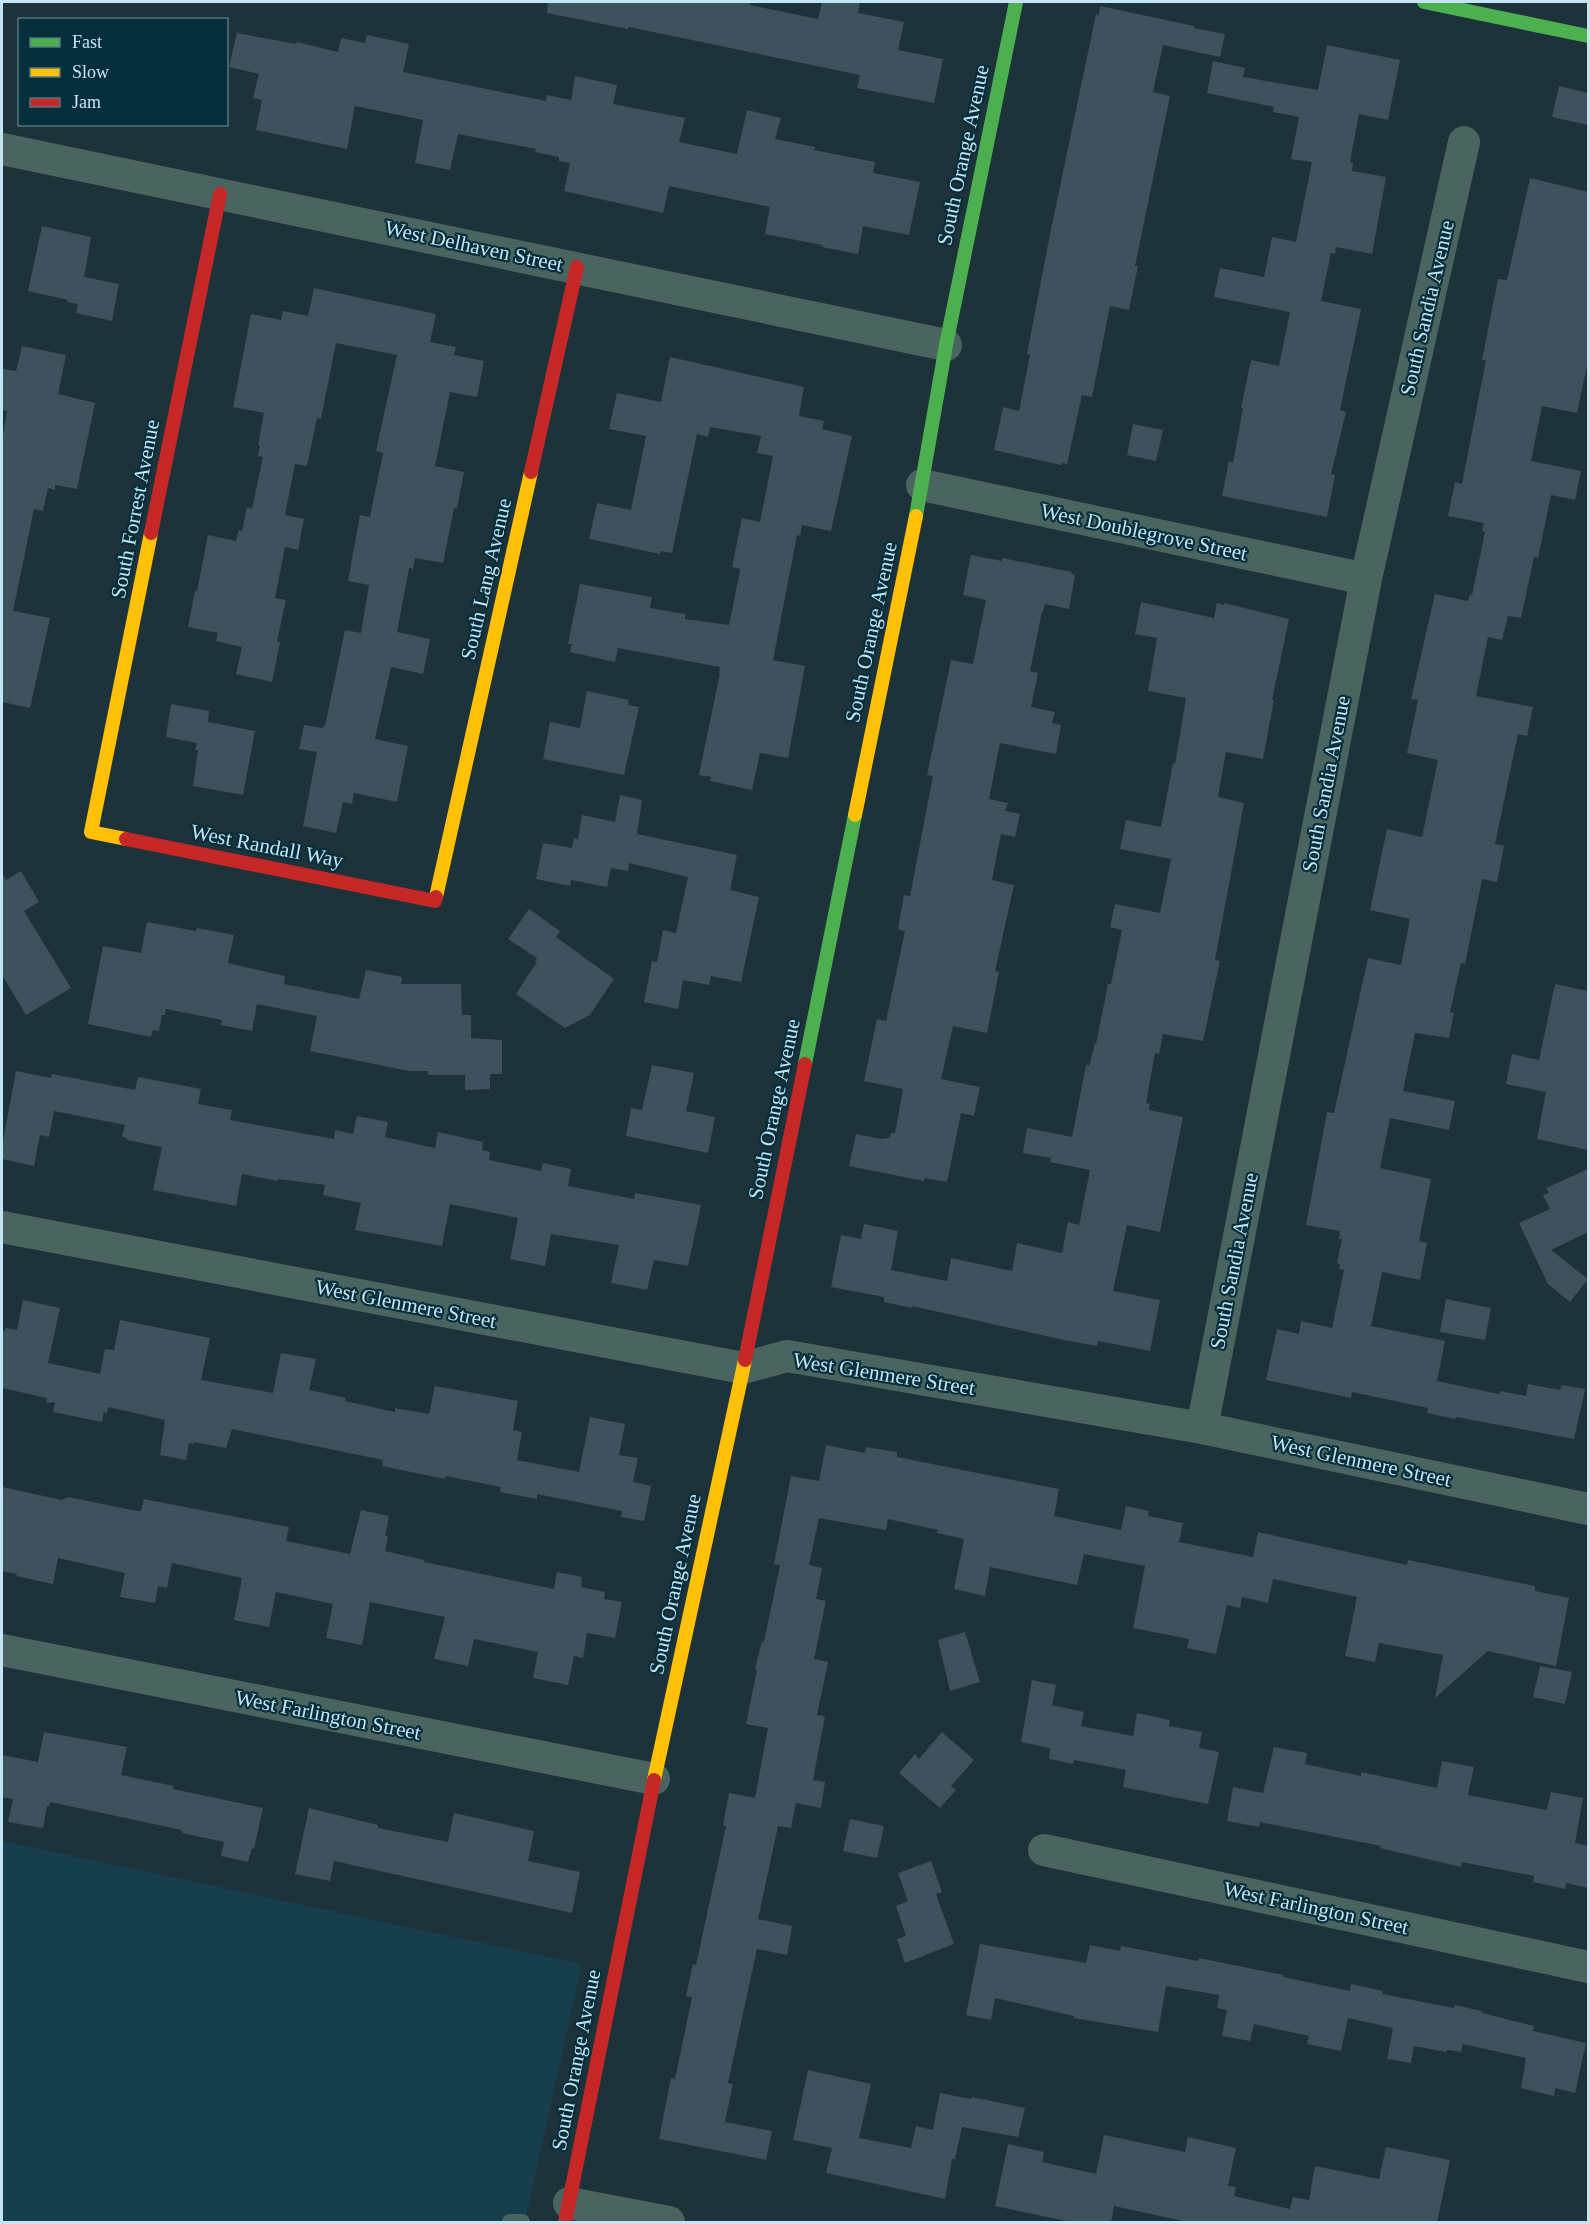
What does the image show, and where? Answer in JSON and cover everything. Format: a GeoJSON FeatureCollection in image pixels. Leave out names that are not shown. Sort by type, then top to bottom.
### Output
{"type":"FeatureCollection","features":[{"type":"Feature","properties":{"kind":"street","name":"South Orange Avenue"},"geometry":{"type":"LineString","coordinates":[[567,2213],[654,1779],[742,1368],[922,485],[946,345],[1016,2]]}},
{"type":"Feature","properties":{"kind":"street"},"geometry":{"type":"LineString","coordinates":[[1424,2],[1477,7],[1588,36]]}},
{"type":"Feature","properties":{"kind":"street","name":"South Sandia Avenue"},"geometry":{"type":"LineString","coordinates":[[1202,1428],[1366,579],[1464,142]]}},
{"type":"Feature","properties":{"kind":"street","name":"West Delhaven Street"},"geometry":{"type":"LineString","coordinates":[[2,149],[946,345]]}},
{"type":"Feature","properties":{"kind":"street","name":"South Forrest Avenue"},"geometry":{"type":"LineString","coordinates":[[91,832],[220,194]]}},
{"type":"Feature","properties":{"kind":"street","name":"South Lang Avenue"},"geometry":{"type":"LineString","coordinates":[[435,901],[577,267]]}},
{"type":"Feature","properties":{"kind":"street","name":"West Doublegrove Street"},"geometry":{"type":"LineString","coordinates":[[922,485],[1366,579]]}},
{"type":"Feature","properties":{"kind":"street","name":"West Randall Way"},"geometry":{"type":"LineString","coordinates":[[91,832],[435,901]]}},
{"type":"Feature","properties":{"kind":"street","name":"West Glenmere Street"},"geometry":{"type":"LineString","coordinates":[[2,1227],[742,1368],[787,1356],[1202,1428],[1588,1509]]}},
{"type":"Feature","properties":{"kind":"street","name":"West Farlington Street"},"geometry":{"type":"LineString","coordinates":[[2,1650],[654,1779]]}},
{"type":"Feature","properties":{"kind":"street","name":"West Farlington Street"},"geometry":{"type":"LineString","coordinates":[[1044,1850],[1588,1967]]}},
{"type":"Feature","properties":{"kind":"street"},"geometry":{"type":"LineString","coordinates":[[567,2213],[669,2223]]}},
{"type":"Feature","properties":{"kind":"lane"},"geometry":{"type":"LineString","coordinates":[[510,2223],[514,2221],[522,2223]]}},
{"type":"Feature","properties":{"kind":"shaded area"},"geometry":{"type":"Polygon","coordinates":[[[2,1841],[582,1964],[525,2222],[2,2222],[2,1841]]]}},
{"type":"Feature","properties":{"kind":"building"},"geometry":{"type":"Polygon","coordinates":[[[548,2],[750,2],[750,5],[818,19],[822,2],[860,2],[858,13],[904,22],[898,50],[943,59],[934,103],[857,88],[860,75],[629,27],[628,29],[547,13],[548,2]]]}},
{"type":"Feature","properties":{"kind":"building"},"geometry":{"type":"Polygon","coordinates":[[[1100,6],[1225,34],[1220,57],[1163,45],[1153,92],[1170,96],[1135,266],[1138,266],[1129,310],[1110,306],[1092,397],[1082,395],[1067,464],[1062,463],[1061,465],[994,450],[1003,407],[1019,411],[1030,355],[1027,354],[1050,234],[1096,14],[1099,15],[1100,6]]]}},
{"type":"Feature","properties":{"kind":"building"},"geometry":{"type":"Polygon","coordinates":[[[237,33],[296,44],[297,42],[338,52],[341,38],[365,43],[367,35],[409,44],[403,72],[546,101],[547,95],[571,100],[575,76],[617,85],[613,104],[685,118],[679,142],[737,154],[747,110],[781,118],[775,139],[815,147],[814,150],[875,162],[873,173],[920,182],[909,235],[863,226],[858,254],[765,234],[770,207],[669,186],[663,213],[564,191],[570,163],[559,161],[559,157],[535,152],[536,149],[458,134],[450,170],[415,163],[423,120],[355,106],[347,149],[256,130],[262,100],[253,98],[259,74],[229,67],[237,33]]]}},
{"type":"Feature","properties":{"kind":"building"},"geometry":{"type":"Polygon","coordinates":[[[1327,45],[1400,60],[1388,120],[1359,114],[1350,162],[1353,163],[1352,171],[1386,177],[1372,254],[1336,247],[1335,254],[1331,253],[1321,301],[1361,309],[1340,410],[1346,412],[1331,474],[1335,475],[1327,517],[1222,496],[1229,461],[1233,463],[1251,360],[1279,366],[1290,312],[1214,297],[1220,268],[1264,277],[1272,237],[1296,242],[1312,162],[1291,159],[1299,117],[1273,112],[1274,107],[1207,93],[1213,61],[1245,68],[1243,77],[1318,90],[1327,45]]]}},
{"type":"Feature","properties":{"kind":"building"},"geometry":{"type":"Polygon","coordinates":[[[1559,86],[1588,93],[1588,125],[1552,117],[1559,86]]]}},
{"type":"Feature","properties":{"kind":"building"},"geometry":{"type":"Polygon","coordinates":[[[1530,178],[1588,192],[1588,361],[1577,413],[1542,406],[1531,461],[1581,471],[1575,500],[1551,495],[1538,558],[1534,557],[1521,618],[1508,616],[1502,640],[1488,637],[1476,696],[1533,707],[1527,736],[1518,734],[1495,844],[1504,846],[1497,882],[1482,879],[1465,964],[1461,963],[1450,1012],[1454,1013],[1449,1038],[1415,1033],[1403,1091],[1455,1101],[1449,1130],[1390,1118],[1380,1168],[1431,1179],[1419,1241],[1427,1243],[1420,1280],[1382,1272],[1371,1326],[1445,1341],[1437,1381],[1499,1394],[1500,1391],[1526,1396],[1528,1384],[1560,1390],[1562,1385],[1585,1389],[1574,1439],[1456,1417],[1455,1419],[1427,1413],[1428,1408],[1352,1392],[1351,1398],[1266,1380],[1277,1329],[1299,1334],[1301,1321],[1332,1328],[1344,1270],[1339,1269],[1340,1264],[1337,1263],[1342,1239],[1339,1239],[1340,1231],[1306,1225],[1327,1112],[1334,1113],[1368,958],[1401,965],[1410,919],[1370,910],[1387,829],[1422,837],[1438,760],[1407,753],[1418,700],[1411,699],[1435,594],[1468,601],[1470,594],[1472,595],[1485,532],[1482,531],[1484,523],[1448,516],[1455,482],[1462,484],[1486,360],[1482,360],[1498,279],[1507,280],[1530,178]]]}},
{"type":"Feature","properties":{"kind":"building"},"geometry":{"type":"Polygon","coordinates":[[[42,226],[91,237],[84,277],[119,284],[112,321],[76,313],[78,304],[67,302],[68,300],[28,291],[42,226]]]}},
{"type":"Feature","properties":{"kind":"building"},"geometry":{"type":"Polygon","coordinates":[[[314,288],[436,314],[430,342],[456,347],[454,355],[484,361],[477,397],[450,392],[435,466],[464,472],[443,563],[415,558],[413,569],[409,568],[397,632],[430,639],[423,674],[391,667],[375,739],[408,746],[397,802],[354,793],[352,804],[343,802],[336,833],[303,826],[317,752],[299,749],[304,725],[323,728],[325,726],[345,630],[361,633],[369,585],[348,581],[360,515],[370,517],[383,453],[376,451],[397,355],[336,343],[321,419],[317,418],[307,466],[295,464],[285,515],[304,519],[298,550],[285,547],[275,598],[286,600],[277,641],[280,642],[272,682],[236,674],[242,647],[216,641],[218,633],[188,627],[208,535],[236,541],[239,530],[242,531],[247,507],[252,509],[263,457],[258,456],[260,445],[258,445],[264,413],[233,407],[251,314],[281,320],[283,311],[308,316],[314,288]]]}},
{"type":"Feature","properties":{"kind":"building"},"geometry":{"type":"Polygon","coordinates":[[[22,346],[66,355],[58,394],[95,403],[77,489],[55,485],[55,490],[48,488],[43,511],[34,509],[13,611],[50,618],[30,708],[2,702],[2,441],[7,411],[2,410],[2,369],[16,371],[22,346]]]}},
{"type":"Feature","properties":{"kind":"building"},"geometry":{"type":"Polygon","coordinates":[[[670,357],[804,387],[799,416],[824,421],[822,429],[852,436],[831,531],[802,525],[800,536],[797,535],[773,660],[805,666],[788,758],[760,753],[752,790],[710,781],[711,777],[699,775],[720,667],[618,648],[615,662],[570,652],[572,644],[568,644],[580,584],[652,597],[650,608],[685,614],[685,619],[729,625],[740,571],[732,567],[742,518],[760,522],[773,456],[757,453],[761,436],[710,427],[708,437],[697,434],[672,553],[661,551],[660,554],[589,539],[597,503],[631,510],[646,436],[609,429],[617,393],[661,402],[670,357]]]}},
{"type":"Feature","properties":{"kind":"building"},"geometry":{"type":"Polygon","coordinates":[[[1133,424],[1163,430],[1156,461],[1127,455],[1133,424]]]}},
{"type":"Feature","properties":{"kind":"building"},"geometry":{"type":"Polygon","coordinates":[[[971,555],[1002,561],[1002,558],[1072,572],[1071,574],[1075,575],[1069,609],[1045,604],[1030,671],[1038,673],[1031,707],[1055,712],[1052,723],[1061,725],[1056,754],[1000,743],[989,799],[1008,803],[1005,811],[1020,814],[1015,837],[1001,834],[992,880],[1014,885],[995,971],[999,972],[987,1033],[953,1026],[941,1079],[980,1087],[974,1116],[961,1113],[947,1182],[925,1178],[924,1181],[849,1166],[856,1134],[881,1139],[890,1138],[891,1133],[895,1133],[903,1089],[864,1081],[877,1019],[886,1021],[905,931],[898,929],[904,895],[910,896],[933,776],[927,775],[951,660],[973,664],[986,600],[963,595],[971,555]]]}},
{"type":"Feature","properties":{"kind":"building"},"geometry":{"type":"Polygon","coordinates":[[[1141,602],[1214,618],[1217,603],[1224,605],[1224,603],[1289,619],[1272,700],[1274,700],[1263,759],[1226,752],[1218,797],[1244,803],[1215,960],[1220,961],[1203,1041],[1163,1034],[1159,1054],[1155,1053],[1146,1103],[1150,1104],[1149,1110],[1183,1117],[1160,1232],[1127,1225],[1113,1291],[1160,1300],[1150,1351],[1098,1341],[1097,1346],[1064,1340],[912,1306],[912,1308],[884,1302],[884,1297],[831,1287],[841,1235],[861,1239],[864,1224],[898,1231],[891,1270],[947,1281],[951,1258],[1012,1271],[1017,1243],[1062,1253],[1068,1222],[1079,1225],[1090,1170],[1050,1162],[1051,1158],[1023,1153],[1027,1128],[1072,1137],[1086,1065],[1089,1066],[1096,1044],[1122,930],[1110,927],[1115,904],[1160,913],[1171,859],[1120,849],[1126,820],[1161,827],[1186,698],[1148,691],[1157,638],[1135,634],[1141,602]]]}},
{"type":"Feature","properties":{"kind":"building"},"geometry":{"type":"Polygon","coordinates":[[[587,691],[629,700],[628,705],[639,707],[624,775],[543,759],[550,722],[580,728],[587,691]]]}},
{"type":"Feature","properties":{"kind":"building"},"geometry":{"type":"Polygon","coordinates":[[[171,704],[209,711],[208,722],[255,731],[243,795],[193,786],[197,743],[166,737],[171,704]]]}},
{"type":"Feature","properties":{"kind":"building"},"geometry":{"type":"Polygon","coordinates":[[[620,795],[642,800],[637,834],[737,855],[730,890],[759,897],[741,982],[711,976],[709,985],[683,980],[678,1009],[644,1002],[652,961],[657,962],[663,930],[676,933],[688,877],[629,863],[628,871],[611,868],[607,887],[571,880],[570,886],[536,879],[543,843],[572,848],[574,838],[578,839],[582,815],[615,822],[620,795]]]}},
{"type":"Feature","properties":{"kind":"building"},"geometry":{"type":"Polygon","coordinates":[[[21,871],[39,902],[24,911],[71,988],[26,1015],[2,975],[2,874],[6,880],[21,871]]]}},
{"type":"Feature","properties":{"kind":"building"},"geometry":{"type":"Polygon","coordinates":[[[529,909],[560,931],[556,937],[614,979],[590,1015],[565,1028],[516,994],[537,962],[535,961],[537,958],[508,939],[529,909]]]}},
{"type":"Feature","properties":{"kind":"building"},"geometry":{"type":"Polygon","coordinates":[[[147,922],[234,935],[228,963],[285,976],[284,984],[359,999],[366,970],[402,977],[401,984],[461,984],[462,1015],[471,1015],[471,1038],[502,1040],[502,1074],[490,1074],[490,1089],[465,1090],[465,1075],[428,1075],[428,1071],[409,1071],[310,1051],[317,1016],[257,1004],[252,1031],[221,1025],[222,1020],[166,1009],[165,1015],[162,1015],[159,1031],[153,1030],[151,1037],[88,1024],[103,946],[141,953],[147,922]]]}},
{"type":"Feature","properties":{"kind":"building"},"geometry":{"type":"Polygon","coordinates":[[[1555,984],[1588,991],[1588,1150],[1537,1139],[1546,1092],[1506,1084],[1512,1054],[1539,1060],[1555,984]]]}},
{"type":"Feature","properties":{"kind":"building"},"geometry":{"type":"Polygon","coordinates":[[[652,1065],[694,1073],[686,1111],[715,1117],[708,1153],[626,1136],[631,1108],[642,1110],[652,1065]]]}},
{"type":"Feature","properties":{"kind":"building"},"geometry":{"type":"Polygon","coordinates":[[[16,1071],[51,1078],[52,1074],[135,1090],[138,1077],[201,1089],[198,1104],[232,1110],[230,1120],[334,1139],[335,1130],[353,1134],[357,1116],[388,1122],[385,1137],[435,1148],[438,1132],[483,1142],[482,1150],[490,1152],[489,1160],[541,1171],[543,1163],[571,1169],[568,1186],[634,1199],[635,1193],[701,1205],[688,1266],[654,1260],[647,1290],[611,1283],[619,1245],[551,1234],[545,1266],[510,1259],[518,1218],[450,1204],[442,1246],[355,1230],[361,1203],[323,1195],[325,1185],[278,1179],[278,1181],[242,1174],[236,1206],[153,1190],[162,1147],[127,1140],[122,1137],[125,1125],[54,1111],[49,1137],[40,1135],[34,1166],[2,1159],[2,1146],[16,1071]]]}},
{"type":"Feature","properties":{"kind":"building"},"geometry":{"type":"Polygon","coordinates":[[[1588,1169],[1588,1232],[1551,1250],[1588,1279],[1570,1302],[1548,1284],[1519,1223],[1550,1209],[1543,1195],[1549,1193],[1546,1188],[1588,1169]]]}},
{"type":"Feature","properties":{"kind":"building"},"geometry":{"type":"Polygon","coordinates":[[[1446,1299],[1491,1308],[1485,1340],[1440,1332],[1446,1299]]]}},
{"type":"Feature","properties":{"kind":"building"},"geometry":{"type":"Polygon","coordinates":[[[23,1300],[60,1308],[48,1363],[100,1374],[105,1349],[114,1350],[120,1320],[210,1338],[201,1380],[273,1393],[281,1353],[316,1359],[309,1390],[395,1412],[395,1408],[429,1414],[435,1386],[518,1401],[513,1430],[522,1432],[517,1460],[579,1472],[590,1417],[625,1424],[619,1455],[638,1458],[633,1482],[651,1486],[644,1521],[621,1517],[622,1511],[537,1494],[537,1499],[500,1492],[501,1487],[446,1476],[445,1479],[382,1466],[383,1460],[232,1429],[226,1448],[194,1442],[189,1443],[186,1460],[160,1455],[165,1420],[108,1407],[107,1413],[104,1412],[102,1422],[53,1412],[55,1402],[46,1403],[47,1398],[2,1388],[2,1331],[5,1331],[5,1328],[17,1330],[23,1300]]]}},
{"type":"Feature","properties":{"kind":"building"},"geometry":{"type":"Polygon","coordinates":[[[826,1445],[865,1453],[866,1447],[897,1452],[897,1457],[1059,1489],[1054,1516],[1121,1530],[1126,1506],[1149,1511],[1148,1516],[1183,1523],[1179,1542],[1253,1557],[1258,1532],[1407,1565],[1408,1560],[1535,1586],[1535,1591],[1569,1598],[1556,1666],[1488,1651],[1435,1698],[1443,1655],[1379,1643],[1375,1662],[1345,1656],[1357,1597],[1273,1579],[1268,1603],[1242,1597],[1240,1608],[1227,1605],[1216,1654],[1187,1648],[1189,1639],[1133,1628],[1145,1566],[1084,1554],[1077,1585],[990,1567],[985,1596],[954,1589],[964,1539],[937,1533],[938,1530],[888,1519],[886,1530],[819,1518],[809,1565],[822,1568],[816,1599],[826,1601],[814,1659],[828,1662],[817,1715],[825,1716],[813,1780],[825,1782],[821,1808],[796,1803],[791,1828],[778,1826],[758,1919],[792,1926],[787,1955],[757,1949],[728,2083],[733,2084],[725,2122],[772,2131],[766,2160],[659,2139],[671,2078],[675,2079],[692,1997],[686,1996],[693,1964],[696,1965],[726,1826],[723,1825],[729,1793],[755,1798],[768,1728],[746,1724],[757,1670],[755,1669],[762,1641],[764,1642],[780,1565],[774,1564],[791,1476],[819,1481],[826,1445]]]}},
{"type":"Feature","properties":{"kind":"building"},"geometry":{"type":"Polygon","coordinates":[[[2,1487],[62,1500],[68,1497],[137,1511],[141,1511],[144,1499],[289,1527],[286,1541],[350,1554],[361,1510],[389,1516],[385,1551],[424,1560],[424,1562],[554,1589],[557,1572],[582,1577],[581,1587],[605,1592],[604,1599],[622,1602],[615,1638],[587,1633],[583,1658],[574,1656],[568,1685],[533,1678],[538,1652],[474,1639],[468,1666],[434,1659],[445,1617],[370,1602],[362,1645],[326,1638],[333,1604],[276,1592],[269,1627],[234,1620],[242,1578],[172,1563],[167,1588],[158,1586],[155,1603],[120,1597],[125,1573],[58,1558],[53,1584],[16,1576],[17,1574],[2,1571],[2,1487]]]}},
{"type":"Feature","properties":{"kind":"building"},"geometry":{"type":"Polygon","coordinates":[[[965,1632],[980,1682],[950,1691],[938,1640],[965,1632]]]}},
{"type":"Feature","properties":{"kind":"building"},"geometry":{"type":"Polygon","coordinates":[[[1540,1666],[1572,1672],[1565,1704],[1533,1697],[1540,1666]]]}},
{"type":"Feature","properties":{"kind":"building"},"geometry":{"type":"Polygon","coordinates":[[[1032,1680],[1056,1685],[1052,1705],[1084,1712],[1081,1726],[1133,1736],[1137,1713],[1170,1720],[1169,1726],[1202,1732],[1199,1748],[1219,1752],[1208,1804],[1123,1787],[1126,1770],[1074,1760],[1073,1764],[1049,1759],[1050,1748],[1021,1742],[1032,1680]]]}},
{"type":"Feature","properties":{"kind":"building"},"geometry":{"type":"Polygon","coordinates":[[[44,1732],[127,1747],[121,1775],[174,1786],[173,1789],[263,1808],[254,1849],[252,1848],[248,1862],[221,1856],[224,1842],[182,1833],[182,1830],[50,1802],[49,1807],[47,1806],[43,1828],[8,1822],[13,1799],[2,1797],[2,1755],[38,1762],[44,1732]]]}},
{"type":"Feature","properties":{"kind":"building"},"geometry":{"type":"Polygon","coordinates":[[[942,1732],[974,1760],[951,1786],[956,1790],[940,1808],[899,1773],[915,1754],[919,1759],[942,1732]]]}},
{"type":"Feature","properties":{"kind":"building"},"geometry":{"type":"Polygon","coordinates":[[[1274,1747],[1307,1753],[1305,1764],[1361,1776],[1361,1772],[1437,1788],[1442,1761],[1474,1767],[1468,1795],[1547,1810],[1551,1792],[1583,1798],[1575,1843],[1588,1846],[1588,1888],[1566,1883],[1565,1889],[1533,1882],[1534,1876],[1462,1862],[1461,1867],[1380,1848],[1381,1846],[1260,1822],[1259,1827],[1227,1821],[1233,1787],[1263,1793],[1274,1747]]]}},
{"type":"Feature","properties":{"kind":"building"},"geometry":{"type":"Polygon","coordinates":[[[309,1808],[378,1825],[378,1828],[448,1842],[454,1813],[534,1831],[528,1861],[580,1872],[572,1913],[334,1861],[330,1881],[295,1874],[309,1808]]]}},
{"type":"Feature","properties":{"kind":"building"},"geometry":{"type":"Polygon","coordinates":[[[850,1819],[884,1826],[877,1858],[843,1851],[850,1819]]]}},
{"type":"Feature","properties":{"kind":"building"},"geometry":{"type":"Polygon","coordinates":[[[931,1861],[942,1892],[936,1894],[954,1944],[905,1963],[897,1939],[906,1936],[896,1906],[908,1901],[898,1873],[931,1861]]]}},
{"type":"Feature","properties":{"kind":"building"},"geometry":{"type":"Polygon","coordinates":[[[980,1944],[1086,1963],[1090,1945],[1120,1951],[1121,1946],[1198,1961],[1199,1958],[1350,1991],[1351,1984],[1383,1991],[1382,1994],[1454,2008],[1455,2005],[1534,2026],[1533,2031],[1586,2043],[1575,2093],[1555,2088],[1554,2096],[1521,2088],[1526,2058],[1463,2044],[1461,2052],[1447,2050],[1446,2052],[1414,2046],[1411,2063],[1387,2059],[1393,2028],[1348,2018],[1341,2051],[1307,2044],[1309,2036],[1254,2024],[1250,2041],[1222,2036],[1227,2010],[1217,2008],[1219,1995],[1166,1986],[1158,2032],[1074,2018],[1074,2016],[995,1998],[991,2020],[966,2015],[980,1944]]]}},
{"type":"Feature","properties":{"kind":"building"},"geometry":{"type":"Polygon","coordinates":[[[808,2070],[871,2084],[859,2138],[911,2148],[916,2126],[933,2130],[940,2093],[1025,2108],[1018,2137],[962,2127],[955,2159],[952,2159],[945,2199],[826,2173],[832,2148],[793,2140],[808,2070]]]}},
{"type":"Feature","properties":{"kind":"building"},"geometry":{"type":"Polygon","coordinates":[[[1104,2135],[1185,2152],[1188,2137],[1236,2148],[1228,2186],[1236,2187],[1234,2196],[1290,2209],[1293,2197],[1309,2200],[1315,2166],[1379,2179],[1386,2147],[1450,2160],[1437,2223],[1192,2223],[1114,2206],[1111,2223],[1076,2223],[995,2206],[1008,2144],[1044,2152],[1042,2162],[1096,2174],[1104,2135]]]}},
{"type":"Feature","properties":{"kind":"traffic: fast"},"geometry":{"type":"LineString","coordinates":[[916,516],[946,345],[1016,2]]}},
{"type":"Feature","properties":{"kind":"traffic: fast"},"geometry":{"type":"LineString","coordinates":[[1424,2],[1588,36]]}},
{"type":"Feature","properties":{"kind":"traffic: fast"},"geometry":{"type":"LineString","coordinates":[[805,1064],[855,815]]}},
{"type":"Feature","properties":{"kind":"traffic: slow"},"geometry":{"type":"LineString","coordinates":[[436,897],[531,472]]}},
{"type":"Feature","properties":{"kind":"traffic: slow"},"geometry":{"type":"LineString","coordinates":[[855,815],[916,516]]}},
{"type":"Feature","properties":{"kind":"traffic: slow"},"geometry":{"type":"LineString","coordinates":[[126,839],[91,832],[151,533]]}},
{"type":"Feature","properties":{"kind":"traffic: slow"},"geometry":{"type":"LineString","coordinates":[[654,1780],[745,1360]]}},
{"type":"Feature","properties":{"kind":"traffic: jam"},"geometry":{"type":"LineString","coordinates":[[151,533],[220,194]]}},
{"type":"Feature","properties":{"kind":"traffic: jam"},"geometry":{"type":"LineString","coordinates":[[531,472],[577,267]]}},
{"type":"Feature","properties":{"kind":"traffic: jam"},"geometry":{"type":"LineString","coordinates":[[126,839],[435,901],[436,897]]}},
{"type":"Feature","properties":{"kind":"traffic: jam"},"geometry":{"type":"LineString","coordinates":[[745,1360],[805,1064]]}},
{"type":"Feature","properties":{"kind":"traffic: jam"},"geometry":{"type":"LineString","coordinates":[[565,2222],[654,1780]]}}]}
